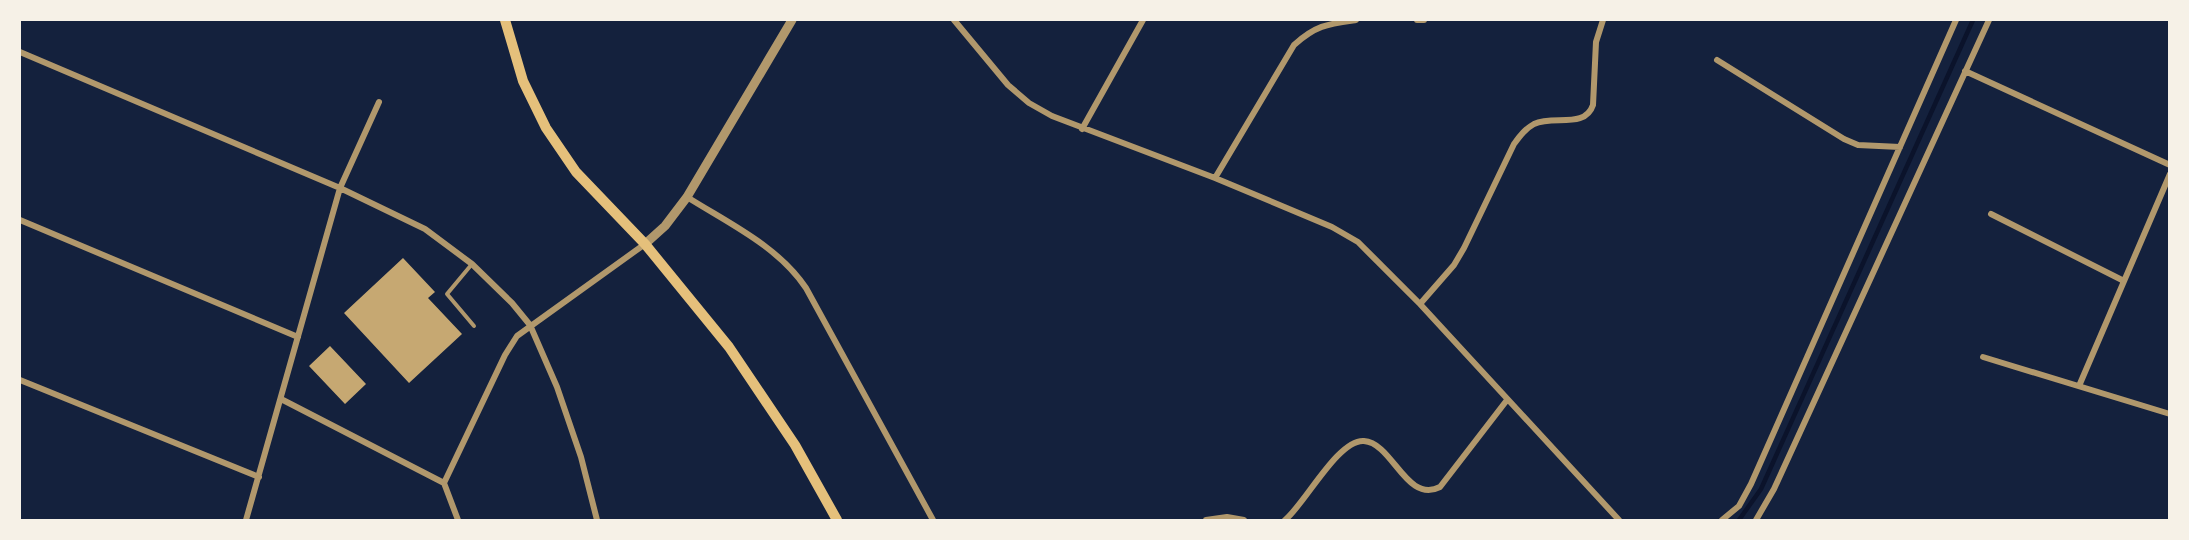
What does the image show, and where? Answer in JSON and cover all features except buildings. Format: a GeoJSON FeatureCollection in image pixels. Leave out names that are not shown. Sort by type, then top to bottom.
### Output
{"type":"FeatureCollection","features":[{"type":"Feature","properties":{"kind":"main road"},"geometry":{"type":"LineString","coordinates":[[505,20],[523,81],[546,128],[576,172],[645,244],[729,347],[795,445],[837,520]]}},
{"type":"Feature","properties":{"kind":"street"},"geometry":{"type":"LineString","coordinates":[[444,483],[505,355],[517,336],[645,244],[665,226],[687,196],[789,20]]}},
{"type":"Feature","properties":{"kind":"street"},"geometry":{"type":"LineString","coordinates":[[954,20],[1008,85],[1029,103],[1052,116],[1215,178],[1332,226],[1358,242],[1420,304],[1619,520]]}},
{"type":"Feature","properties":{"kind":"street"},"geometry":{"type":"LineString","coordinates":[[1082,129],[1143,20]]}},
{"type":"Feature","properties":{"kind":"street"},"geometry":{"type":"LineString","coordinates":[[1215,178],[1294,45],[1308,32],[1324,25],[1356,20]]}},
{"type":"Feature","properties":{"kind":"street"},"geometry":{"type":"LineString","coordinates":[[1417,20],[1424,20]]}},
{"type":"Feature","properties":{"kind":"street"},"geometry":{"type":"LineString","coordinates":[[1420,304],[1454,265],[1514,144],[1524,131],[1536,123],[1580,119],[1590,112],[1593,105],[1596,42],[1603,20]]}},
{"type":"Feature","properties":{"kind":"street"},"geometry":{"type":"LineString","coordinates":[[1722,520],[1739,506],[1751,484],[1956,20]]}},
{"type":"Feature","properties":{"kind":"street"},"geometry":{"type":"LineString","coordinates":[[1756,520],[1774,489],[1989,20]]}},
{"type":"Feature","properties":{"kind":"street"},"geometry":{"type":"LineString","coordinates":[[20,52],[340,188],[425,229],[472,264],[512,303],[530,326],[557,387],[581,457],[597,520]]}},
{"type":"Feature","properties":{"kind":"street"},"geometry":{"type":"LineString","coordinates":[[1717,60],[1844,139],[1858,145],[1900,147]]}},
{"type":"Feature","properties":{"kind":"street"},"geometry":{"type":"LineString","coordinates":[[1965,71],[2169,165]]}},
{"type":"Feature","properties":{"kind":"street"},"geometry":{"type":"LineString","coordinates":[[246,520],[340,188],[379,102]]}},
{"type":"Feature","properties":{"kind":"street"},"geometry":{"type":"LineString","coordinates":[[2079,386],[2169,174]]}},
{"type":"Feature","properties":{"kind":"street"},"geometry":{"type":"LineString","coordinates":[[687,196],[768,249],[795,272],[806,288],[933,520]]}},
{"type":"Feature","properties":{"kind":"street"},"geometry":{"type":"LineString","coordinates":[[1991,214],[2124,281]]}},
{"type":"Feature","properties":{"kind":"street"},"geometry":{"type":"LineString","coordinates":[[20,220],[298,337]]}},
{"type":"Feature","properties":{"kind":"street"},"geometry":{"type":"LineString","coordinates":[[1983,357],[2169,414]]}},
{"type":"Feature","properties":{"kind":"street"},"geometry":{"type":"LineString","coordinates":[[20,380],[258,477]]}},
{"type":"Feature","properties":{"kind":"street"},"geometry":{"type":"LineString","coordinates":[[281,399],[444,483],[458,520]]}},
{"type":"Feature","properties":{"kind":"street"},"geometry":{"type":"LineString","coordinates":[[1285,520],[1351,442],[1365,441],[1380,449],[1420,490],[1431,491],[1440,487],[1507,400]]}},
{"type":"Feature","properties":{"kind":"street"},"geometry":{"type":"LineString","coordinates":[[1206,520],[1227,517],[1244,520]]}},
{"type":"Feature","properties":{"kind":"lane"},"geometry":{"type":"LineString","coordinates":[[472,264],[447,294],[474,326]]}},
{"type":"Feature","properties":{"kind":"waterway"},"geometry":{"type":"LineString","coordinates":[[1739,520],[1761,489],[1973,20]]}}]}
